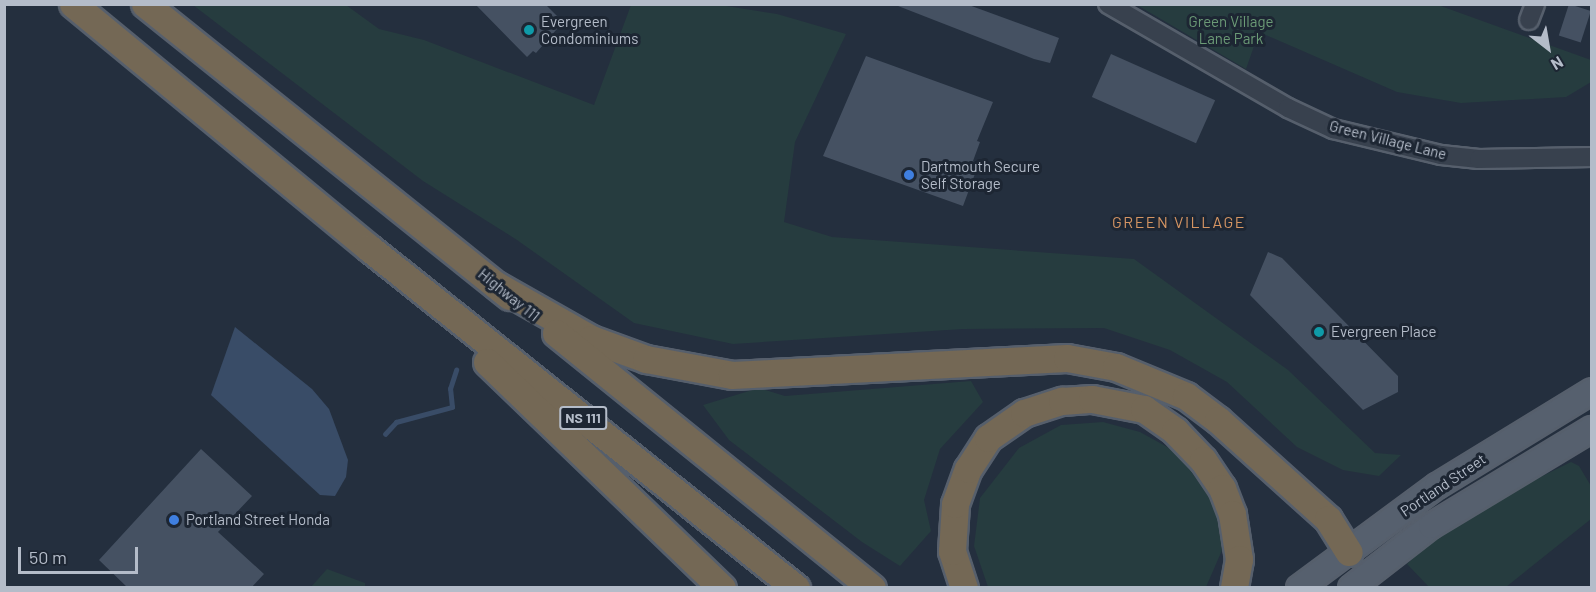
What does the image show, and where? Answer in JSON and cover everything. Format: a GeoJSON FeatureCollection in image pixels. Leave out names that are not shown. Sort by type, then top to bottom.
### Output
{"type":"FeatureCollection","features":[{"type":"Feature","properties":{"kind":"highway","name":"NS 111"},"geometry":{"type":"LineString","coordinates":[[73,4],[369,248],[796,588]]}},
{"type":"Feature","properties":{"kind":"highway","name":"Highway 111"},"geometry":{"type":"LineString","coordinates":[[145,4],[872,588]]}},
{"type":"Feature","properties":{"kind":"highway"},"geometry":{"type":"LineString","coordinates":[[369,248],[722,588]]}},
{"type":"Feature","properties":{"kind":"highway"},"geometry":{"type":"LineString","coordinates":[[496,285],[591,339],[646,359],[732,375],[1067,358],[1116,367],[1186,396],[1218,420],[1328,519],[1349,552]]}},
{"type":"Feature","properties":{"kind":"highway"},"geometry":{"type":"LineString","coordinates":[[964,588],[952,551],[955,504],[968,469],[988,438],[1024,413],[1062,401],[1092,399],[1144,409],[1175,431],[1203,460],[1222,488],[1232,514],[1239,559],[1234,588]]}},
{"type":"Feature","properties":{"kind":"main road","name":"Portland Street"},"geometry":{"type":"LineString","coordinates":[[1299,588],[1437,486],[1592,391]]}},
{"type":"Feature","properties":{"kind":"main road","name":"Portland Street"},"geometry":{"type":"LineString","coordinates":[[1359,582],[1431,526],[1592,429]]}},
{"type":"Feature","properties":{"kind":"main road"},"geometry":{"type":"LineString","coordinates":[[1349,552],[1359,582]]}},
{"type":"Feature","properties":{"kind":"street","name":"Green Village Lane"},"geometry":{"type":"LineString","coordinates":[[1108,4],[1288,108],[1333,129],[1441,155],[1479,159],[1592,158]]}},
{"type":"Feature","properties":{"kind":"green space"},"geometry":{"type":"Polygon","coordinates":[[[193,5],[346,5],[379,29],[424,40],[594,105],[631,5],[720,5],[777,14],[846,34],[795,142],[784,222],[832,237],[1134,259],[1288,370],[1375,453],[1401,455],[1379,476],[1343,470],[1297,447],[1227,382],[1170,350],[1104,328],[963,329],[733,344],[634,323],[517,240],[423,181],[193,5]]]}},
{"type":"Feature","properties":{"kind":"green space","name":"Green Village Lane Park"},"geometry":{"type":"Polygon","coordinates":[[[1137,5],[1438,5],[1591,60],[1591,82],[1566,97],[1461,103],[1397,92],[1259,32],[1246,69],[1137,5]]]}},
{"type":"Feature","properties":{"kind":"green space"},"geometry":{"type":"Polygon","coordinates":[[[971,381],[983,402],[940,449],[924,500],[931,531],[900,566],[862,542],[729,440],[703,405],[759,388],[785,396],[971,381]]]}},
{"type":"Feature","properties":{"kind":"green space"},"geometry":{"type":"Polygon","coordinates":[[[1103,422],[1140,432],[1178,453],[1210,498],[1223,529],[1223,548],[1206,587],[988,587],[974,546],[980,498],[1019,448],[1061,425],[1103,422]]]}},
{"type":"Feature","properties":{"kind":"green space"},"geometry":{"type":"Polygon","coordinates":[[[1571,462],[1579,466],[1591,486],[1591,519],[1506,587],[1429,587],[1407,564],[1429,542],[1475,509],[1571,462]]]}},
{"type":"Feature","properties":{"kind":"green space"},"geometry":{"type":"Polygon","coordinates":[[[327,569],[365,583],[365,587],[311,587],[327,569]]]}},
{"type":"Feature","properties":{"kind":"water"},"geometry":{"type":"Polygon","coordinates":[[[235,327],[312,389],[329,409],[348,460],[346,477],[335,496],[320,495],[211,395],[235,327]]]}},
{"type":"Feature","properties":{"kind":"building","name":"Evergreen Condominiums"},"geometry":{"type":"Polygon","coordinates":[[[475,4],[545,4],[563,22],[536,53],[533,51],[527,57],[475,4]]]}},
{"type":"Feature","properties":{"kind":"building"},"geometry":{"type":"Polygon","coordinates":[[[893,4],[966,4],[1059,38],[1050,63],[1034,59],[893,4]]]}},
{"type":"Feature","properties":{"kind":"building"},"geometry":{"type":"Polygon","coordinates":[[[1569,4],[1591,11],[1581,42],[1559,35],[1569,4]]]}},
{"type":"Feature","properties":{"kind":"building"},"geometry":{"type":"Polygon","coordinates":[[[1111,54],[1215,100],[1196,143],[1092,97],[1111,54]]]}},
{"type":"Feature","properties":{"kind":"building"},"geometry":{"type":"Polygon","coordinates":[[[866,56],[993,102],[977,141],[980,142],[973,161],[979,163],[963,206],[823,156],[866,56]]]}},
{"type":"Feature","properties":{"kind":"building","name":"Evergreen Place"},"geometry":{"type":"Polygon","coordinates":[[[1268,252],[1282,258],[1398,376],[1398,392],[1363,410],[1250,295],[1268,252]]]}},
{"type":"Feature","properties":{"kind":"building","name":"Portland Street Honda"},"geometry":{"type":"Polygon","coordinates":[[[201,449],[252,496],[218,532],[264,574],[251,588],[128,588],[99,560],[201,449]]]}},
{"type":"Feature","properties":{"kind":"waterway"},"geometry":{"type":"LineString","coordinates":[[385,434],[396,422],[452,407],[450,389],[456,370]]}},
{"type":"Feature","properties":{"kind":"place","name":"Evergreen Condominiums"},"geometry":{"type":"Point","coordinates":[529,30]}},
{"type":"Feature","properties":{"kind":"place","name":"Dartmouth Secure Self Storage"},"geometry":{"type":"Point","coordinates":[909,175]}},
{"type":"Feature","properties":{"kind":"place","name":"Evergreen Place"},"geometry":{"type":"Point","coordinates":[1319,332]}},
{"type":"Feature","properties":{"kind":"place","name":"Portland Street Honda"},"geometry":{"type":"Point","coordinates":[174,520]}},
{"type":"Feature","properties":{"kind":"district","name":"GREEN VILLAGE"},"geometry":{"type":"Point","coordinates":[1179,222]}}]}
